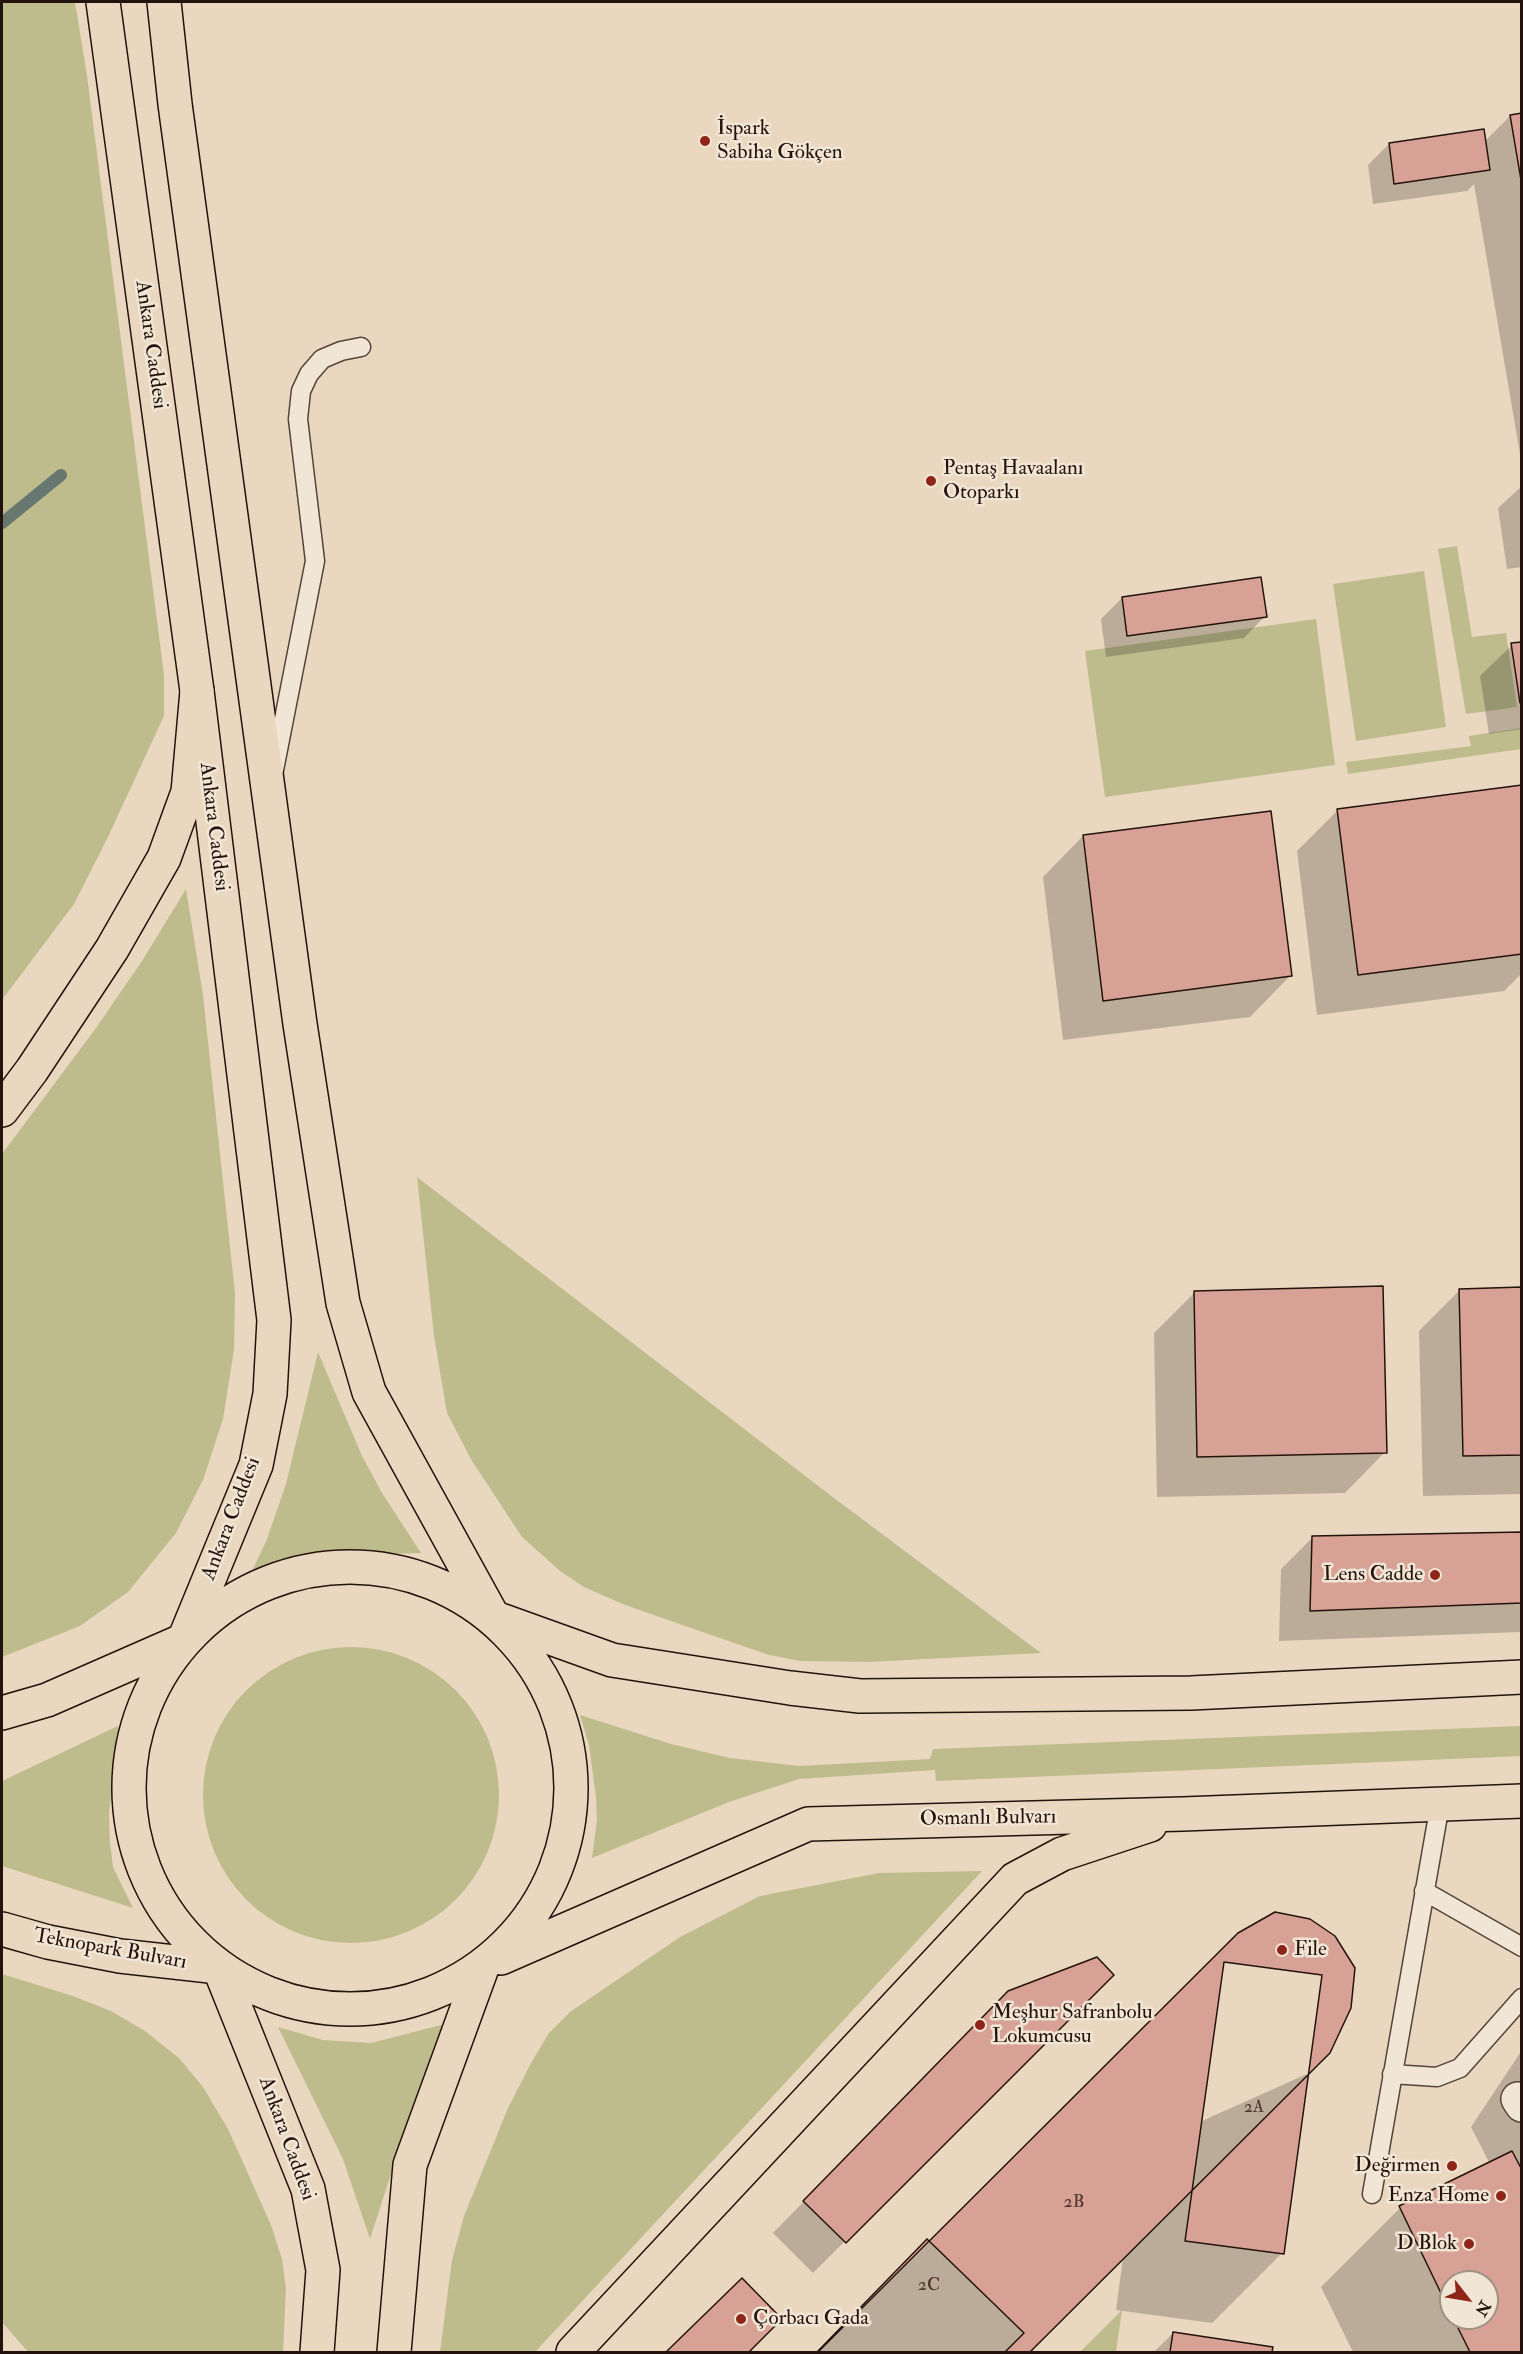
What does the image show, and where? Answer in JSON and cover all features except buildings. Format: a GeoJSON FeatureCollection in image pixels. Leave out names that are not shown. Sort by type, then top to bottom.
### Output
{"type":"FeatureCollection","features":[{"type":"Feature","properties":{"kind":"main road","name":"Ankara Caddesi"},"geometry":{"type":"LineString","coordinates":[[103,2],[197,691],[274,1320],[270,1394],[256,1465],[184,1640]]}},
{"type":"Feature","properties":{"kind":"main road"},"geometry":{"type":"LineString","coordinates":[[164,2],[175,104],[269,795],[343,1304],[369,1392],[493,1617],[540,1672],[556,1704],[567,1739],[572,1775],[570,1812],[565,1838],[551,1882],[514,1938],[483,1965],[427,1996],[365,2010],[302,2006],[242,1983],[219,1967],[165,1913],[146,1876],[133,1836],[127,1794],[130,1752],[141,1712],[159,1674],[184,1640],[236,1597],[300,1571],[368,1566],[434,1582],[493,1617],[612,1660],[790,1688],[860,1696],[1191,1693],[1521,1677]]}},
{"type":"Feature","properties":{"kind":"main road"},"geometry":{"type":"LineString","coordinates":[[2,1110],[32,1070],[112,949],[164,858],[188,792],[197,691]]}},
{"type":"Feature","properties":{"kind":"main road"},"geometry":{"type":"LineString","coordinates":[[2,1713],[47,1700],[184,1640]]}},
{"type":"Feature","properties":{"kind":"main road","name":"Osmanlı Bulvarı"},"geometry":{"type":"LineString","coordinates":[[483,1965],[808,1824],[1183,1814],[1521,1801]]}},
{"type":"Feature","properties":{"kind":"main road"},"geometry":{"type":"LineString","coordinates":[[573,2352],[1015,1879],[1062,1854],[1183,1814]]}},
{"type":"Feature","properties":{"kind":"main road","name":"Teknopark Bulvarı"},"geometry":{"type":"LineString","coordinates":[[2,1929],[48,1942],[120,1956],[219,1967]]}},
{"type":"Feature","properties":{"kind":"main road"},"geometry":{"type":"LineString","coordinates":[[394,2352],[410,2165],[483,1965]]}},
{"type":"Feature","properties":{"kind":"main road","name":"Ankara Caddesi"},"geometry":{"type":"LineString","coordinates":[[219,1967],[308,2189],[323,2270],[317,2352]]}},
{"type":"Feature","properties":{"kind":"lane"},"geometry":{"type":"LineString","coordinates":[[269,795],[315,561],[298,419],[301,391],[309,374],[322,359],[341,351],[361,347]]}},
{"type":"Feature","properties":{"kind":"lane"},"geometry":{"type":"LineString","coordinates":[[1372,2194],[1440,1804]]}},
{"type":"Feature","properties":{"kind":"lane"},"geometry":{"type":"LineString","coordinates":[[1424,1891],[1521,1947]]}},
{"type":"Feature","properties":{"kind":"lane"},"geometry":{"type":"LineString","coordinates":[[1392,2074],[1437,2077],[1460,2068],[1521,1998]]}},
{"type":"Feature","properties":{"kind":"shaded area"},"geometry":{"type":"Polygon","coordinates":[[[2,2],[75,2],[87,76],[164,675],[164,716],[74,904],[2,1000],[2,2]]]}},
{"type":"Feature","properties":{"kind":"shaded area"},"geometry":{"type":"Polygon","coordinates":[[[1457,546],[1472,637],[1506,633],[1517,707],[1466,714],[1438,549],[1457,546]]]}},
{"type":"Feature","properties":{"kind":"shaded area"},"geometry":{"type":"Polygon","coordinates":[[[1424,571],[1446,727],[1356,741],[1333,584],[1424,571]]]}},
{"type":"Feature","properties":{"kind":"shaded area"},"geometry":{"type":"Polygon","coordinates":[[[1316,619],[1335,765],[1105,797],[1085,651],[1316,619]]]}},
{"type":"Feature","properties":{"kind":"shaded area"},"geometry":{"type":"Polygon","coordinates":[[[1521,728],[1521,749],[1348,774],[1346,762],[1471,746],[1469,736],[1521,728]]]}},
{"type":"Feature","properties":{"kind":"shaded area"},"geometry":{"type":"Polygon","coordinates":[[[186,889],[203,995],[235,1293],[234,1350],[223,1419],[203,1480],[176,1533],[128,1592],[80,1626],[2,1657],[2,1154],[96,1028],[142,961],[186,889]]]}},
{"type":"Feature","properties":{"kind":"shaded area"},"geometry":{"type":"Polygon","coordinates":[[[417,1177],[830,1495],[1041,1653],[869,1662],[801,1661],[769,1655],[625,1605],[584,1587],[560,1571],[522,1537],[472,1461],[447,1413],[434,1336],[417,1177]]]}},
{"type":"Feature","properties":{"kind":"shaded area"},"geometry":{"type":"Polygon","coordinates":[[[318,1352],[362,1456],[382,1493],[421,1553],[329,1556],[252,1571],[267,1539],[286,1484],[318,1352]]]}},
{"type":"Feature","properties":{"kind":"shaded area"},"geometry":{"type":"Polygon","coordinates":[[[336,1647],[366,1647],[394,1653],[421,1664],[445,1680],[466,1701],[482,1725],[493,1752],[499,1780],[499,1810],[493,1838],[482,1865],[466,1889],[445,1910],[421,1926],[394,1937],[366,1943],[336,1943],[308,1937],[281,1926],[257,1910],[236,1889],[220,1865],[209,1838],[203,1810],[203,1780],[209,1752],[220,1725],[236,1701],[257,1680],[281,1664],[308,1653],[336,1647]]]}},
{"type":"Feature","properties":{"kind":"shaded area"},"geometry":{"type":"Polygon","coordinates":[[[580,1715],[671,1744],[730,1758],[799,1766],[930,1759],[933,1749],[1521,1726],[1522,1756],[936,1781],[935,1770],[799,1779],[729,1802],[592,1858],[597,1820],[596,1797],[589,1745],[580,1715]]]}},
{"type":"Feature","properties":{"kind":"shaded area"},"geometry":{"type":"Polygon","coordinates":[[[118,1726],[119,1735],[109,1813],[110,1843],[113,1867],[133,1908],[2,1866],[2,1781],[118,1726]]]}},
{"type":"Feature","properties":{"kind":"shaded area"},"geometry":{"type":"Polygon","coordinates":[[[982,1871],[535,2352],[440,2352],[452,2260],[464,2216],[508,2108],[531,2063],[549,2033],[570,2012],[680,1937],[760,1896],[879,1873],[982,1871]]]}},
{"type":"Feature","properties":{"kind":"shaded area"},"geometry":{"type":"Polygon","coordinates":[[[2,1974],[73,1996],[111,2011],[145,2031],[179,2058],[203,2087],[228,2129],[271,2225],[282,2259],[286,2289],[283,2352],[28,2352],[2,2322],[2,1974]]]}},
{"type":"Feature","properties":{"kind":"shaded area"},"geometry":{"type":"Polygon","coordinates":[[[449,2023],[391,2174],[370,2239],[343,2159],[278,2027],[323,2040],[371,2043],[449,2023]]]}},
{"type":"Feature","properties":{"kind":"shaded area"},"geometry":{"type":"Polygon","coordinates":[[[1122,2310],[1116,2352],[1080,2352],[1122,2310]]]}},
{"type":"Feature","properties":{"kind":"waterway"},"geometry":{"type":"LineString","coordinates":[[2,523],[61,475]]}},
{"type":"Feature","properties":{"kind":"place","name":"İspark Sabiha Gökçen"},"geometry":{"type":"Point","coordinates":[705,141]}},
{"type":"Feature","properties":{"kind":"place","name":"Pentaş Havaalanı Otoparkı"},"geometry":{"type":"Point","coordinates":[931,481]}},
{"type":"Feature","properties":{"kind":"place","name":"Lens Cadde"},"geometry":{"type":"Point","coordinates":[1435,1575]}},
{"type":"Feature","properties":{"kind":"place","name":"File"},"geometry":{"type":"Point","coordinates":[1282,1950]}},
{"type":"Feature","properties":{"kind":"place","name":"Meşhur Safranbolu Lokumcusu"},"geometry":{"type":"Point","coordinates":[980,2025]}},
{"type":"Feature","properties":{"kind":"place","name":"Değirmen"},"geometry":{"type":"Point","coordinates":[1452,2166]}},
{"type":"Feature","properties":{"kind":"place","name":"Enza Home"},"geometry":{"type":"Point","coordinates":[1501,2196]}},
{"type":"Feature","properties":{"kind":"place","name":"D Blok"},"geometry":{"type":"Point","coordinates":[1469,2244]}},
{"type":"Feature","properties":{"kind":"place","name":"Çorbacı Gada"},"geometry":{"type":"Point","coordinates":[741,2319]}}]}
